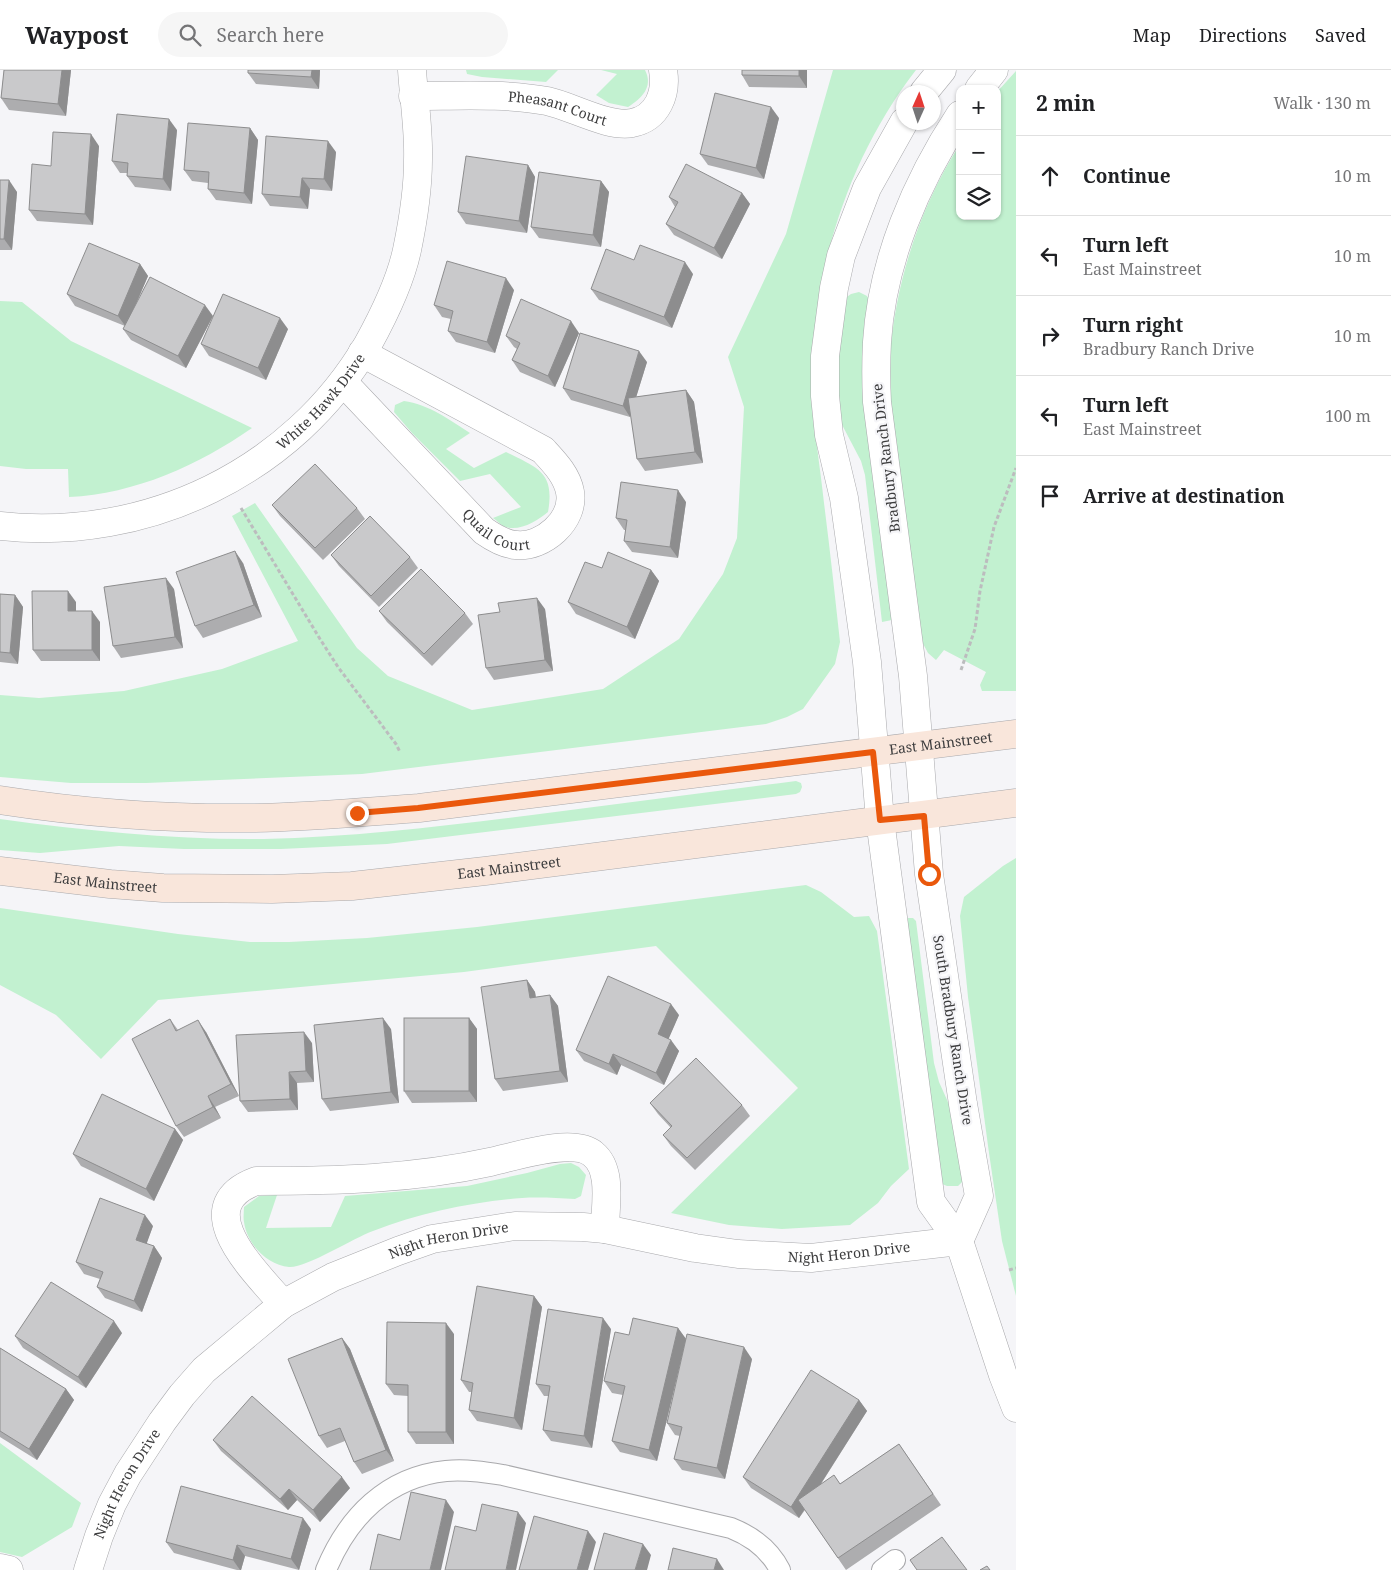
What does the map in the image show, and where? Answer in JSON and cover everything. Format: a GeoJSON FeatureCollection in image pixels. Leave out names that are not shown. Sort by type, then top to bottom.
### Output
{"type":"FeatureCollection","features":[{"type":"Feature","properties":{"kind":"main road","name":"East Mainstreet"},"geometry":{"type":"LineString","coordinates":[[0,800],[90,811],[202,817],[255,818],[357,813],[418,808],[1016,734]]}},
{"type":"Feature","properties":{"kind":"main road","name":"East Mainstreet"},"geometry":{"type":"LineString","coordinates":[[0,870],[102,883],[163,888],[272,889],[352,886],[1016,803]]}},
{"type":"Feature","properties":{"kind":"street","name":"Pheasant Court"},"geometry":{"type":"LineString","coordinates":[[412,83],[490,95],[548,101],[603,119],[631,123],[641,120],[654,111],[661,101],[665,83],[664,70]]}},
{"type":"Feature","properties":{"kind":"street"},"geometry":{"type":"LineString","coordinates":[[930,85],[942,70]]}},
{"type":"Feature","properties":{"kind":"street"},"geometry":{"type":"LineString","coordinates":[[982,85],[994,70]]}},
{"type":"Feature","properties":{"kind":"street","name":"White Hawk Drive"},"geometry":{"type":"LineString","coordinates":[[0,526],[38,528],[102,524],[138,516],[202,494],[248,469],[276,448],[319,410],[343,382],[362,353],[387,306],[407,252],[416,191],[418,160],[418,132],[412,83]]}},
{"type":"Feature","properties":{"kind":"street","name":"Bradbury Ranch Drive"},"geometry":{"type":"LineString","coordinates":[[924,816],[913,676],[878,402],[877,340],[886,283],[901,232],[929,168],[956,123]]}},
{"type":"Feature","properties":{"kind":"street"},"geometry":{"type":"LineString","coordinates":[[900,130],[867,188],[841,256],[834,288],[825,356],[827,416],[829,434],[844,498],[867,662],[880,820],[931,1202],[959,1241],[1003,1376],[1016,1408]]}},
{"type":"Feature","properties":{"kind":"street","name":"Quail Court"},"geometry":{"type":"LineString","coordinates":[[343,382],[484,531],[499,541],[516,545],[530,544],[544,538],[555,530],[564,518],[569,508],[570,493],[565,478],[543,450],[362,353]]}},
{"type":"Feature","properties":{"kind":"street","name":"South Bradbury Ranch Drive"},"geometry":{"type":"LineString","coordinates":[[924,816],[932,895],[979,1196],[959,1241]]}},
{"type":"Feature","properties":{"kind":"street"},"geometry":{"type":"LineString","coordinates":[[283,1304],[250,1266],[233,1243],[228,1231],[226,1215],[228,1202],[234,1193],[256,1181],[359,1180],[445,1170],[550,1149],[577,1146],[592,1153],[601,1162],[606,1180],[605,1229]]}},
{"type":"Feature","properties":{"kind":"street","name":"Night Heron Drive"},"geometry":{"type":"LineString","coordinates":[[88,1570],[112,1504],[138,1457],[182,1395],[204,1370],[283,1304],[342,1274],[398,1251],[432,1239],[515,1226],[605,1229],[696,1248],[738,1254],[811,1258],[959,1241]]}},
{"type":"Feature","properties":{"kind":"street"},"geometry":{"type":"LineString","coordinates":[[0,1568],[9,1570]]}},
{"type":"Feature","properties":{"kind":"lane"},"geometry":{"type":"LineString","coordinates":[[326,1570],[351,1524],[362,1512],[396,1487],[421,1476],[447,1471],[504,1475],[731,1528],[752,1538],[764,1548],[780,1570]]}},
{"type":"Feature","properties":{"kind":"path"},"geometry":{"type":"LineString","coordinates":[[960,670],[975,629],[982,583],[994,527],[1016,468]]}},
{"type":"Feature","properties":{"kind":"path"},"geometry":{"type":"LineString","coordinates":[[239,506],[338,667],[400,752]]}},
{"type":"Feature","properties":{"kind":"path"},"geometry":{"type":"LineString","coordinates":[[1009,1270],[1016,1268]]}},
{"type":"Feature","properties":{"kind":"green space"},"geometry":{"type":"Polygon","coordinates":[[[466,70],[558,70],[546,82],[482,77],[467,74],[466,70]]]}},
{"type":"Feature","properties":{"kind":"green space"},"geometry":{"type":"Polygon","coordinates":[[[601,70],[645,70],[648,82],[645,92],[628,107],[609,103],[596,95],[617,74],[601,70]]]}},
{"type":"Feature","properties":{"kind":"green space"},"geometry":{"type":"Polygon","coordinates":[[[833,70],[916,70],[906,85],[896,85],[896,99],[870,141],[853,180],[838,220],[826,261],[818,303],[813,345],[812,387],[815,431],[840,642],[835,664],[803,709],[766,724],[362,774],[146,783],[71,783],[0,777],[0,695],[39,698],[124,691],[222,669],[298,641],[232,516],[255,503],[357,648],[388,676],[472,710],[603,689],[679,639],[723,574],[737,538],[744,407],[728,357],[786,234],[833,70]]]}},
{"type":"Feature","properties":{"kind":"green space"},"geometry":{"type":"Polygon","coordinates":[[[1016,71],[1016,691],[982,691],[980,685],[986,672],[944,650],[936,660],[928,653],[920,638],[892,420],[889,371],[898,299],[912,245],[933,193],[956,151],[956,220],[1001,220],[1001,88],[1016,71]]]}},
{"type":"Feature","properties":{"kind":"green space"},"geometry":{"type":"Polygon","coordinates":[[[859,292],[867,296],[871,303],[892,620],[882,622],[865,475],[861,461],[839,419],[836,404],[844,299],[851,294],[859,292]]]}},
{"type":"Feature","properties":{"kind":"green space"},"geometry":{"type":"Polygon","coordinates":[[[0,301],[22,302],[71,341],[252,428],[210,454],[165,475],[142,484],[94,495],[69,497],[68,469],[26,469],[0,466],[0,301]]]}},
{"type":"Feature","properties":{"kind":"green space"},"geometry":{"type":"Polygon","coordinates":[[[404,401],[422,405],[470,433],[446,449],[474,468],[506,452],[535,467],[542,473],[549,488],[548,512],[521,527],[509,528],[502,525],[493,518],[521,507],[490,474],[460,481],[412,433],[394,412],[395,405],[404,401]]]}},
{"type":"Feature","properties":{"kind":"green space"},"geometry":{"type":"Polygon","coordinates":[[[796,781],[801,783],[802,787],[800,792],[796,794],[387,844],[281,849],[184,849],[119,846],[40,853],[0,850],[0,819],[99,831],[165,836],[231,839],[298,838],[465,823],[796,781]]]}},
{"type":"Feature","properties":{"kind":"green space"},"geometry":{"type":"Polygon","coordinates":[[[1016,858],[1016,1296],[1002,1241],[989,1153],[968,997],[960,916],[964,897],[1016,858]]]}},
{"type":"Feature","properties":{"kind":"green space"},"geometry":{"type":"Polygon","coordinates":[[[806,885],[821,892],[854,917],[869,916],[877,931],[909,1169],[891,1186],[878,1203],[850,1225],[782,1229],[729,1225],[671,1213],[798,1088],[656,946],[464,972],[158,1000],[101,1059],[56,1015],[0,985],[0,908],[178,934],[250,942],[289,942],[367,938],[477,927],[806,885]]]}},
{"type":"Feature","properties":{"kind":"green space"},"geometry":{"type":"Polygon","coordinates":[[[908,918],[913,918],[916,921],[934,1063],[939,1082],[952,1111],[963,1181],[958,1186],[947,1186],[940,1183],[905,922],[908,918]]]}},
{"type":"Feature","properties":{"kind":"green space"},"geometry":{"type":"Polygon","coordinates":[[[571,1163],[579,1167],[586,1175],[581,1196],[575,1199],[522,1198],[465,1205],[427,1214],[373,1231],[318,1258],[297,1266],[281,1265],[266,1258],[249,1238],[244,1222],[244,1207],[259,1196],[277,1195],[266,1228],[331,1227],[345,1196],[467,1186],[571,1163]]]}},
{"type":"Feature","properties":{"kind":"green space"},"geometry":{"type":"Polygon","coordinates":[[[0,1443],[81,1503],[72,1527],[22,1557],[0,1552],[0,1443]]]}},
{"type":"Feature","properties":{"kind":"building"},"geometry":{"type":"Polygon","coordinates":[[[4,70],[62,70],[58,104],[1,98],[4,70]]]}},
{"type":"Feature","properties":{"kind":"building"},"geometry":{"type":"Polygon","coordinates":[[[248,70],[312,70],[311,77],[248,73],[248,70]]]}},
{"type":"Feature","properties":{"kind":"building"},"geometry":{"type":"Polygon","coordinates":[[[742,70],[799,70],[799,76],[742,75],[742,70]]]}},
{"type":"Feature","properties":{"kind":"building"},"geometry":{"type":"Polygon","coordinates":[[[715,93],[771,107],[756,168],[700,154],[715,93]]]}},
{"type":"Feature","properties":{"kind":"building"},"geometry":{"type":"Polygon","coordinates":[[[117,114],[169,119],[163,179],[127,176],[128,163],[112,161],[117,114]]]}},
{"type":"Feature","properties":{"kind":"building"},"geometry":{"type":"Polygon","coordinates":[[[188,123],[250,128],[244,193],[208,189],[209,172],[184,170],[188,123]]]}},
{"type":"Feature","properties":{"kind":"building"},"geometry":{"type":"Polygon","coordinates":[[[53,132],[91,134],[85,214],[29,210],[32,164],[51,166],[53,132]]]}},
{"type":"Feature","properties":{"kind":"building"},"geometry":{"type":"Polygon","coordinates":[[[266,136],[328,141],[324,179],[302,178],[300,197],[262,194],[266,136]]]}},
{"type":"Feature","properties":{"kind":"building"},"geometry":{"type":"Polygon","coordinates":[[[466,156],[528,165],[519,221],[458,212],[466,156]]]}},
{"type":"Feature","properties":{"kind":"building"},"geometry":{"type":"Polygon","coordinates":[[[686,164],[742,193],[714,248],[666,224],[678,202],[669,197],[686,164]]]}},
{"type":"Feature","properties":{"kind":"building"},"geometry":{"type":"Polygon","coordinates":[[[539,172],[601,181],[593,235],[531,227],[539,172]]]}},
{"type":"Feature","properties":{"kind":"building"},"geometry":{"type":"Polygon","coordinates":[[[0,180],[9,180],[4,239],[0,239],[0,180]]]}},
{"type":"Feature","properties":{"kind":"building"},"geometry":{"type":"Polygon","coordinates":[[[89,243],[140,264],[118,316],[67,294],[89,243]]]}},
{"type":"Feature","properties":{"kind":"building"},"geometry":{"type":"Polygon","coordinates":[[[640,245],[685,262],[664,317],[591,289],[606,249],[634,260],[640,245]]]}},
{"type":"Feature","properties":{"kind":"building"},"geometry":{"type":"Polygon","coordinates":[[[447,261],[506,278],[487,342],[448,331],[453,311],[434,305],[447,261]]]}},
{"type":"Feature","properties":{"kind":"building"},"geometry":{"type":"Polygon","coordinates":[[[150,277],[205,305],[178,356],[123,329],[150,277]]]}},
{"type":"Feature","properties":{"kind":"building"},"geometry":{"type":"Polygon","coordinates":[[[223,294],[280,318],[258,368],[201,344],[223,294]]]}},
{"type":"Feature","properties":{"kind":"building"},"geometry":{"type":"Polygon","coordinates":[[[521,299],[571,321],[548,376],[512,360],[520,343],[506,336],[521,299]]]}},
{"type":"Feature","properties":{"kind":"building"},"geometry":{"type":"Polygon","coordinates":[[[580,333],[639,351],[623,406],[563,388],[580,333]]]}},
{"type":"Feature","properties":{"kind":"building"},"geometry":{"type":"Polygon","coordinates":[[[686,390],[695,452],[637,459],[628,398],[686,390]]]}},
{"type":"Feature","properties":{"kind":"building"},"geometry":{"type":"Polygon","coordinates":[[[315,464],[357,508],[315,548],[272,505],[315,464]]]}},
{"type":"Feature","properties":{"kind":"building"},"geometry":{"type":"Polygon","coordinates":[[[621,482],[678,490],[670,547],[624,541],[627,520],[616,518],[621,482]]]}},
{"type":"Feature","properties":{"kind":"building"},"geometry":{"type":"Polygon","coordinates":[[[370,516],[410,557],[371,596],[331,555],[370,516]]]}},
{"type":"Feature","properties":{"kind":"building"},"geometry":{"type":"Polygon","coordinates":[[[235,551],[254,605],[195,626],[176,572],[235,551]]]}},
{"type":"Feature","properties":{"kind":"building"},"geometry":{"type":"Polygon","coordinates":[[[608,552],[651,570],[627,627],[568,602],[585,562],[602,568],[608,552]]]}},
{"type":"Feature","properties":{"kind":"building"},"geometry":{"type":"Polygon","coordinates":[[[421,569],[465,613],[424,654],[379,611],[421,569]]]}},
{"type":"Feature","properties":{"kind":"building"},"geometry":{"type":"Polygon","coordinates":[[[166,578],[175,637],[113,646],[104,587],[166,578]]]}},
{"type":"Feature","properties":{"kind":"building"},"geometry":{"type":"Polygon","coordinates":[[[32,591],[68,591],[68,611],[92,611],[92,650],[33,650],[32,591]]]}},
{"type":"Feature","properties":{"kind":"building"},"geometry":{"type":"Polygon","coordinates":[[[0,594],[15,595],[10,653],[0,652],[0,594]]]}},
{"type":"Feature","properties":{"kind":"building"},"geometry":{"type":"Polygon","coordinates":[[[537,598],[545,660],[486,668],[478,615],[500,612],[498,603],[537,598]]]}},
{"type":"Feature","properties":{"kind":"building"},"geometry":{"type":"Polygon","coordinates":[[[608,976],[671,1004],[658,1034],[671,1040],[656,1073],[613,1054],[609,1064],[576,1050],[608,976]]]}},
{"type":"Feature","properties":{"kind":"building"},"geometry":{"type":"Polygon","coordinates":[[[527,980],[530,998],[550,995],[560,1071],[495,1079],[481,987],[527,980]]]}},
{"type":"Feature","properties":{"kind":"building"},"geometry":{"type":"Polygon","coordinates":[[[383,1018],[391,1092],[322,1099],[314,1025],[383,1018]]]}},
{"type":"Feature","properties":{"kind":"building"},"geometry":{"type":"Polygon","coordinates":[[[404,1018],[469,1018],[469,1091],[404,1091],[404,1018]]]}},
{"type":"Feature","properties":{"kind":"building"},"geometry":{"type":"Polygon","coordinates":[[[170,1019],[176,1031],[198,1020],[231,1084],[208,1096],[213,1107],[176,1126],[132,1039],[170,1019]]]}},
{"type":"Feature","properties":{"kind":"building"},"geometry":{"type":"Polygon","coordinates":[[[304,1032],[306,1071],[289,1072],[290,1099],[240,1101],[236,1035],[304,1032]]]}},
{"type":"Feature","properties":{"kind":"building"},"geometry":{"type":"Polygon","coordinates":[[[696,1058],[742,1105],[687,1158],[663,1135],[672,1126],[650,1103],[696,1058]]]}},
{"type":"Feature","properties":{"kind":"building"},"geometry":{"type":"Polygon","coordinates":[[[102,1094],[175,1129],[146,1189],[73,1154],[102,1094]]]}},
{"type":"Feature","properties":{"kind":"building"},"geometry":{"type":"Polygon","coordinates":[[[100,1198],[145,1215],[136,1240],[154,1246],[134,1301],[97,1287],[103,1272],[76,1262],[100,1198]]]}},
{"type":"Feature","properties":{"kind":"building"},"geometry":{"type":"Polygon","coordinates":[[[51,1282],[114,1321],[78,1377],[15,1336],[51,1282]]]}},
{"type":"Feature","properties":{"kind":"building"},"geometry":{"type":"Polygon","coordinates":[[[477,1286],[534,1296],[514,1418],[469,1410],[473,1383],[461,1380],[477,1286]]]}},
{"type":"Feature","properties":{"kind":"building"},"geometry":{"type":"Polygon","coordinates":[[[548,1309],[603,1318],[584,1436],[543,1430],[550,1386],[536,1384],[548,1309]]]}},
{"type":"Feature","properties":{"kind":"building"},"geometry":{"type":"Polygon","coordinates":[[[633,1318],[678,1328],[649,1450],[612,1441],[625,1386],[604,1381],[615,1332],[629,1335],[633,1318]]]}},
{"type":"Feature","properties":{"kind":"building"},"geometry":{"type":"Polygon","coordinates":[[[387,1322],[446,1323],[446,1432],[408,1432],[408,1385],[386,1384],[387,1322]]]}},
{"type":"Feature","properties":{"kind":"building"},"geometry":{"type":"Polygon","coordinates":[[[687,1334],[744,1347],[717,1468],[674,1459],[682,1427],[667,1423],[687,1334]]]}},
{"type":"Feature","properties":{"kind":"building"},"geometry":{"type":"Polygon","coordinates":[[[342,1338],[386,1450],[354,1462],[340,1428],[319,1436],[288,1359],[342,1338]]]}},
{"type":"Feature","properties":{"kind":"building"},"geometry":{"type":"Polygon","coordinates":[[[0,1348],[66,1389],[29,1449],[0,1431],[0,1348]]]}},
{"type":"Feature","properties":{"kind":"building"},"geometry":{"type":"Polygon","coordinates":[[[811,1370],[859,1400],[791,1507],[743,1477],[811,1370]]]}},
{"type":"Feature","properties":{"kind":"building"},"geometry":{"type":"Polygon","coordinates":[[[252,1396],[342,1477],[313,1510],[289,1489],[280,1499],[213,1440],[252,1396]]]}},
{"type":"Feature","properties":{"kind":"building"},"geometry":{"type":"Polygon","coordinates":[[[899,1444],[933,1494],[838,1558],[798,1500],[834,1475],[840,1484],[899,1444]]]}},
{"type":"Feature","properties":{"kind":"building"},"geometry":{"type":"Polygon","coordinates":[[[181,1486],[303,1518],[291,1559],[237,1545],[233,1560],[166,1542],[181,1486]]]}},
{"type":"Feature","properties":{"kind":"building"},"geometry":{"type":"Polygon","coordinates":[[[411,1492],[446,1500],[430,1570],[370,1570],[378,1534],[400,1540],[411,1492]]]}},
{"type":"Feature","properties":{"kind":"building"},"geometry":{"type":"Polygon","coordinates":[[[482,1504],[518,1512],[506,1570],[445,1570],[455,1526],[476,1531],[482,1504]]]}},
{"type":"Feature","properties":{"kind":"building"},"geometry":{"type":"Polygon","coordinates":[[[534,1516],[588,1531],[577,1570],[519,1570],[534,1516]]]}},
{"type":"Feature","properties":{"kind":"building"},"geometry":{"type":"Polygon","coordinates":[[[604,1533],[643,1544],[635,1570],[594,1570],[604,1533]]]}},
{"type":"Feature","properties":{"kind":"building"},"geometry":{"type":"Polygon","coordinates":[[[942,1537],[967,1570],[917,1570],[910,1560],[942,1537]]]}},
{"type":"Feature","properties":{"kind":"building"},"geometry":{"type":"Polygon","coordinates":[[[673,1548],[717,1559],[714,1570],[668,1570],[673,1548]]]}},
{"type":"Feature","properties":{"kind":"building"},"geometry":{"type":"Polygon","coordinates":[[[987,1566],[990,1570],[980,1570],[987,1566]]]}},
{"type":"Feature","properties":{"kind":"route"},"geometry":{"type":"LineString","coordinates":[[357,813],[418,808],[873,752],[880,820],[924,816],[929,874]]}}]}
